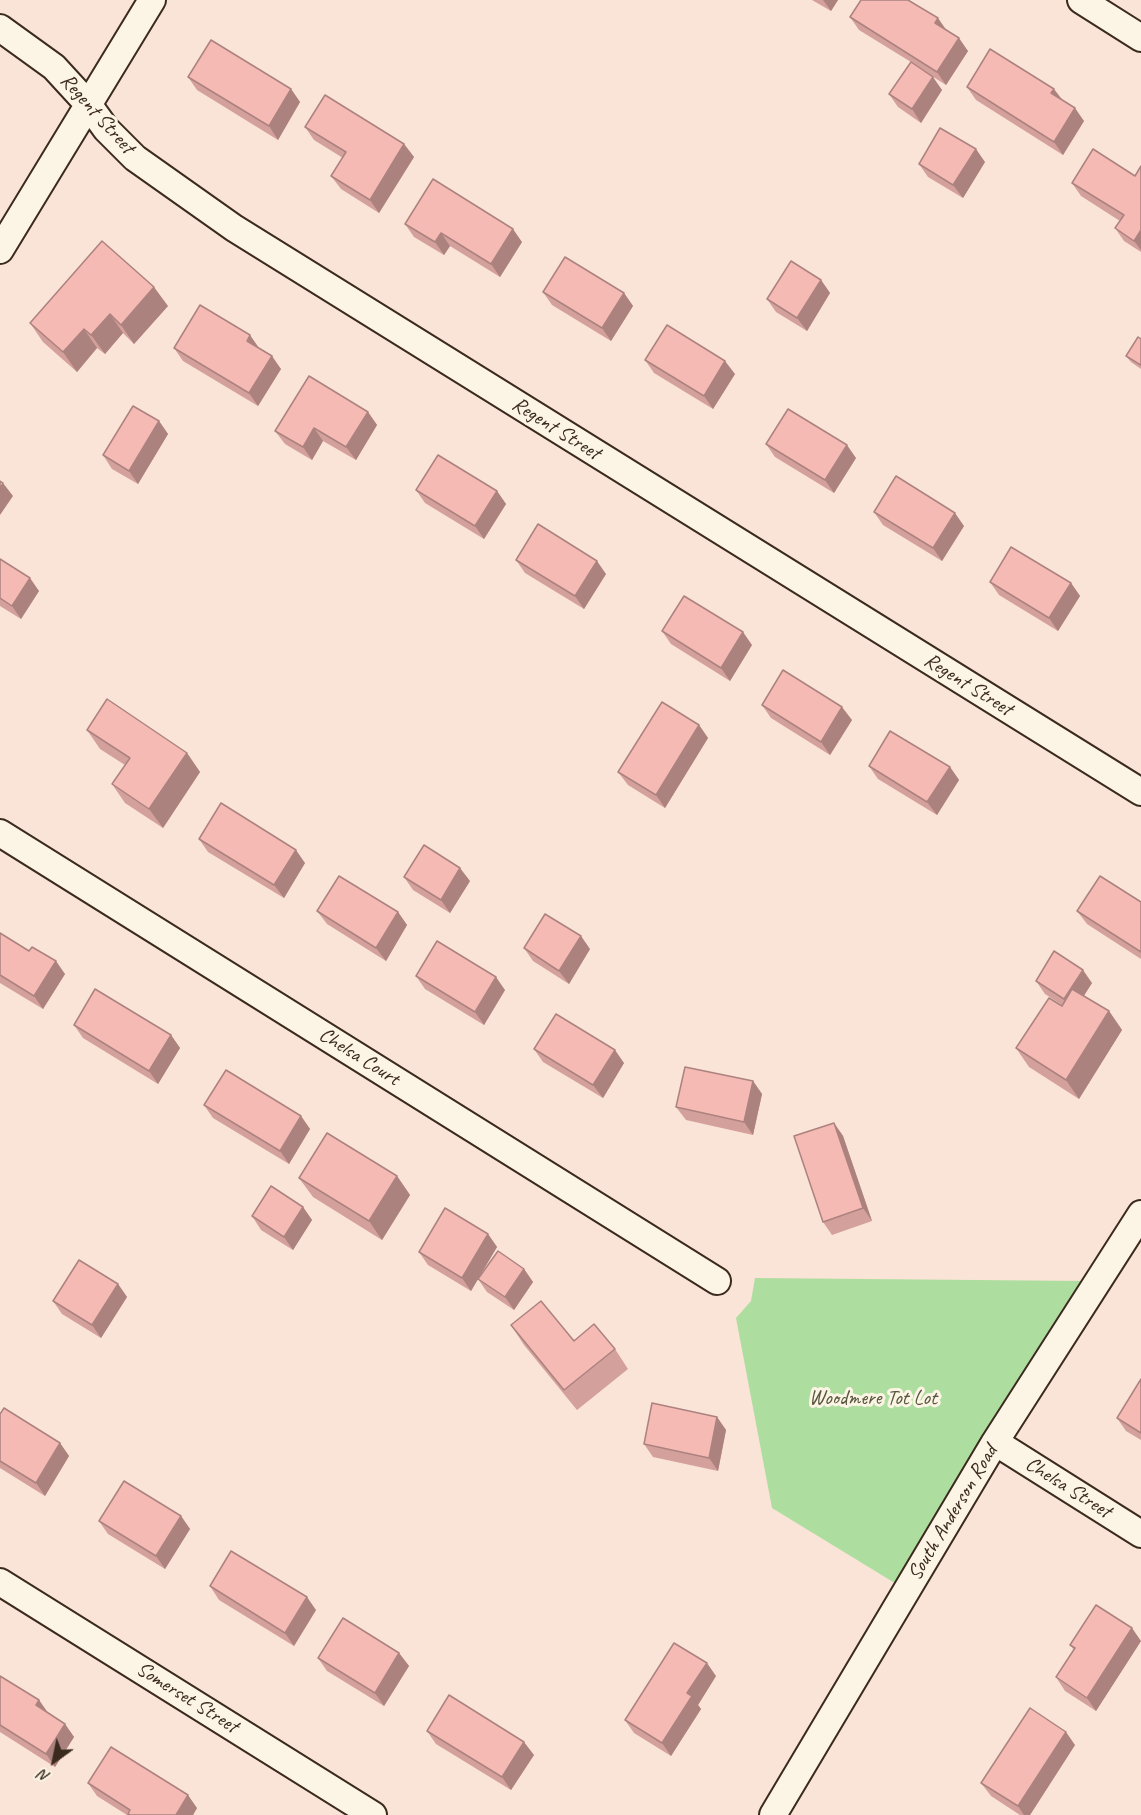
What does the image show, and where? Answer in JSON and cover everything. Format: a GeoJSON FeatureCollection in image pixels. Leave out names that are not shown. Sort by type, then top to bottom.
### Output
{"type":"FeatureCollection","features":[{"type":"Feature","properties":{"kind":"street"},"geometry":{"type":"LineString","coordinates":[[0,250],[152,0]]}},
{"type":"Feature","properties":{"kind":"street"},"geometry":{"type":"LineString","coordinates":[[1081,0],[1141,38]]}},
{"type":"Feature","properties":{"kind":"street","name":"Regent Street"},"geometry":{"type":"LineString","coordinates":[[0,28],[54,67],[88,104],[106,129],[135,158],[234,228],[1141,792]]}},
{"type":"Feature","properties":{"kind":"street","name":"Chelsa Court"},"geometry":{"type":"LineString","coordinates":[[0,833],[717,1281]]}},
{"type":"Feature","properties":{"kind":"street","name":"South Anderson Road"},"geometry":{"type":"LineString","coordinates":[[773,1815],[995,1442],[1141,1214]]}},
{"type":"Feature","properties":{"kind":"street","name":"Chelsa Street"},"geometry":{"type":"LineString","coordinates":[[995,1442],[1141,1534]]}},
{"type":"Feature","properties":{"kind":"street","name":"Somerset Street"},"geometry":{"type":"LineString","coordinates":[[0,1582],[373,1815]]}},
{"type":"Feature","properties":{"kind":"green space","name":"Woodmere Tot Lot"},"geometry":{"type":"Polygon","coordinates":[[[755,1278],[1086,1281],[898,1585],[772,1508],[736,1318],[751,1301],[755,1278]]]}},
{"type":"Feature","properties":{"kind":"building"},"geometry":{"type":"Polygon","coordinates":[[[861,0],[908,0],[938,18],[935,23],[959,38],[937,72],[850,17],[861,0]]]}},
{"type":"Feature","properties":{"kind":"building"},"geometry":{"type":"Polygon","coordinates":[[[211,40],[291,89],[269,126],[188,77],[211,40]]]}},
{"type":"Feature","properties":{"kind":"building"},"geometry":{"type":"Polygon","coordinates":[[[990,49],[1054,89],[1051,93],[1075,108],[1054,142],[967,87],[990,49]]]}},
{"type":"Feature","properties":{"kind":"building"},"geometry":{"type":"Polygon","coordinates":[[[911,62],[933,77],[912,109],[889,94],[911,62]]]}},
{"type":"Feature","properties":{"kind":"building"},"geometry":{"type":"Polygon","coordinates":[[[325,95],[404,144],[370,200],[331,176],[346,152],[305,127],[325,95]]]}},
{"type":"Feature","properties":{"kind":"building"},"geometry":{"type":"Polygon","coordinates":[[[940,128],[976,149],[953,185],[919,164],[940,128]]]}},
{"type":"Feature","properties":{"kind":"building"},"geometry":{"type":"Polygon","coordinates":[[[1093,149],[1135,176],[1141,166],[1141,230],[1134,241],[1115,228],[1124,215],[1072,183],[1093,149]]]}},
{"type":"Feature","properties":{"kind":"building"},"geometry":{"type":"Polygon","coordinates":[[[433,179],[513,229],[491,264],[441,233],[435,242],[405,224],[433,179]]]}},
{"type":"Feature","properties":{"kind":"building"},"geometry":{"type":"Polygon","coordinates":[[[102,241],[154,287],[121,325],[110,314],[91,335],[84,329],[63,352],[30,323],[102,241]]]}},
{"type":"Feature","properties":{"kind":"building"},"geometry":{"type":"Polygon","coordinates":[[[565,257],[624,293],[602,328],[543,292],[565,257]]]}},
{"type":"Feature","properties":{"kind":"building"},"geometry":{"type":"Polygon","coordinates":[[[791,261],[821,280],[797,318],[767,299],[791,261]]]}},
{"type":"Feature","properties":{"kind":"building"},"geometry":{"type":"Polygon","coordinates":[[[200,305],[250,335],[247,341],[272,356],[249,393],[174,348],[200,305]]]}},
{"type":"Feature","properties":{"kind":"building"},"geometry":{"type":"Polygon","coordinates":[[[667,325],[725,361],[704,396],[645,360],[667,325]]]}},
{"type":"Feature","properties":{"kind":"building"},"geometry":{"type":"Polygon","coordinates":[[[1138,337],[1141,339],[1141,365],[1126,356],[1138,337]]]}},
{"type":"Feature","properties":{"kind":"building"},"geometry":{"type":"Polygon","coordinates":[[[309,376],[368,412],[346,447],[314,428],[303,447],[275,431],[309,376]]]}},
{"type":"Feature","properties":{"kind":"building"},"geometry":{"type":"Polygon","coordinates":[[[133,406],[159,421],[129,471],[103,455],[133,406]]]}},
{"type":"Feature","properties":{"kind":"building"},"geometry":{"type":"Polygon","coordinates":[[[788,409],[847,445],[825,480],[766,444],[788,409]]]}},
{"type":"Feature","properties":{"kind":"building"},"geometry":{"type":"Polygon","coordinates":[[[438,455],[497,491],[475,526],[416,490],[438,455]]]}},
{"type":"Feature","properties":{"kind":"building"},"geometry":{"type":"Polygon","coordinates":[[[896,476],[955,513],[933,548],[874,512],[896,476]]]}},
{"type":"Feature","properties":{"kind":"building"},"geometry":{"type":"Polygon","coordinates":[[[538,524],[597,561],[575,596],[516,560],[538,524]]]}},
{"type":"Feature","properties":{"kind":"building"},"geometry":{"type":"Polygon","coordinates":[[[1011,547],[1071,583],[1049,618],[990,582],[1011,547]]]}},
{"type":"Feature","properties":{"kind":"building"},"geometry":{"type":"Polygon","coordinates":[[[0,559],[30,578],[12,606],[0,598],[0,559]]]}},
{"type":"Feature","properties":{"kind":"building"},"geometry":{"type":"Polygon","coordinates":[[[684,596],[743,632],[721,668],[662,631],[684,596]]]}},
{"type":"Feature","properties":{"kind":"building"},"geometry":{"type":"Polygon","coordinates":[[[783,670],[842,707],[821,742],[762,705],[783,670]]]}},
{"type":"Feature","properties":{"kind":"building"},"geometry":{"type":"Polygon","coordinates":[[[107,699],[187,753],[149,809],[112,784],[130,758],[87,730],[107,699]]]}},
{"type":"Feature","properties":{"kind":"building"},"geometry":{"type":"Polygon","coordinates":[[[662,702],[699,725],[656,795],[618,772],[662,702]]]}},
{"type":"Feature","properties":{"kind":"building"},"geometry":{"type":"Polygon","coordinates":[[[890,731],[950,767],[927,802],[869,766],[890,731]]]}},
{"type":"Feature","properties":{"kind":"building"},"geometry":{"type":"Polygon","coordinates":[[[221,803],[296,850],[274,885],[199,839],[221,803]]]}},
{"type":"Feature","properties":{"kind":"building"},"geometry":{"type":"Polygon","coordinates":[[[424,845],[460,868],[441,900],[404,877],[424,845]]]}},
{"type":"Feature","properties":{"kind":"building"},"geometry":{"type":"Polygon","coordinates":[[[339,876],[398,912],[376,948],[317,911],[339,876]]]}},
{"type":"Feature","properties":{"kind":"building"},"geometry":{"type":"Polygon","coordinates":[[[1100,876],[1141,902],[1141,952],[1077,911],[1100,876]]]}},
{"type":"Feature","properties":{"kind":"building"},"geometry":{"type":"Polygon","coordinates":[[[545,914],[581,936],[559,971],[524,948],[545,914]]]}},
{"type":"Feature","properties":{"kind":"building"},"geometry":{"type":"Polygon","coordinates":[[[0,933],[29,951],[32,947],[56,961],[34,996],[0,975],[0,933]]]}},
{"type":"Feature","properties":{"kind":"building"},"geometry":{"type":"Polygon","coordinates":[[[437,941],[496,977],[475,1012],[416,976],[437,941]]]}},
{"type":"Feature","properties":{"kind":"building"},"geometry":{"type":"Polygon","coordinates":[[[1054,951],[1083,970],[1064,999],[1036,981],[1054,951]]]}},
{"type":"Feature","properties":{"kind":"building"},"geometry":{"type":"Polygon","coordinates":[[[95,989],[171,1035],[149,1071],[74,1025],[95,989]]]}},
{"type":"Feature","properties":{"kind":"building"},"geometry":{"type":"Polygon","coordinates":[[[1072,989],[1109,1011],[1066,1080],[1016,1048],[1049,998],[1062,1006],[1072,989]]]}},
{"type":"Feature","properties":{"kind":"building"},"geometry":{"type":"Polygon","coordinates":[[[556,1014],[615,1050],[593,1085],[534,1049],[556,1014]]]}},
{"type":"Feature","properties":{"kind":"building"},"geometry":{"type":"Polygon","coordinates":[[[685,1067],[753,1081],[744,1122],[676,1107],[685,1067]]]}},
{"type":"Feature","properties":{"kind":"building"},"geometry":{"type":"Polygon","coordinates":[[[226,1070],[301,1116],[280,1151],[204,1105],[226,1070]]]}},
{"type":"Feature","properties":{"kind":"building"},"geometry":{"type":"Polygon","coordinates":[[[834,1123],[863,1208],[823,1222],[794,1136],[834,1123]]]}},
{"type":"Feature","properties":{"kind":"building"},"geometry":{"type":"Polygon","coordinates":[[[327,1133],[397,1176],[369,1221],[299,1178],[327,1133]]]}},
{"type":"Feature","properties":{"kind":"building"},"geometry":{"type":"Polygon","coordinates":[[[271,1186],[303,1207],[284,1237],[252,1216],[271,1186]]]}},
{"type":"Feature","properties":{"kind":"building"},"geometry":{"type":"Polygon","coordinates":[[[445,1208],[488,1234],[462,1278],[419,1252],[445,1208]]]}},
{"type":"Feature","properties":{"kind":"building"},"geometry":{"type":"Polygon","coordinates":[[[498,1251],[524,1269],[505,1297],[478,1279],[498,1251]]]}},
{"type":"Feature","properties":{"kind":"building"},"geometry":{"type":"Polygon","coordinates":[[[79,1260],[118,1284],[92,1325],[53,1301],[79,1260]]]}},
{"type":"Feature","properties":{"kind":"building"},"geometry":{"type":"Polygon","coordinates":[[[541,1301],[574,1341],[594,1324],[615,1349],[564,1390],[511,1325],[541,1301]]]}},
{"type":"Feature","properties":{"kind":"building"},"geometry":{"type":"Polygon","coordinates":[[[1141,1379],[1141,1433],[1117,1418],[1141,1379]]]}},
{"type":"Feature","properties":{"kind":"building"},"geometry":{"type":"Polygon","coordinates":[[[652,1403],[717,1417],[709,1458],[644,1444],[652,1403]]]}},
{"type":"Feature","properties":{"kind":"building"},"geometry":{"type":"Polygon","coordinates":[[[4,1408],[60,1443],[36,1483],[0,1461],[0,1414],[4,1408]]]}},
{"type":"Feature","properties":{"kind":"building"},"geometry":{"type":"Polygon","coordinates":[[[124,1481],[181,1516],[156,1556],[99,1521],[124,1481]]]}},
{"type":"Feature","properties":{"kind":"building"},"geometry":{"type":"Polygon","coordinates":[[[231,1551],[307,1597],[285,1633],[210,1586],[231,1551]]]}},
{"type":"Feature","properties":{"kind":"building"},"geometry":{"type":"Polygon","coordinates":[[[1096,1605],[1132,1628],[1087,1698],[1056,1677],[1075,1648],[1070,1645],[1096,1605]]]}},
{"type":"Feature","properties":{"kind":"building"},"geometry":{"type":"Polygon","coordinates":[[[343,1618],[399,1653],[375,1693],[318,1658],[343,1618]]]}},
{"type":"Feature","properties":{"kind":"building"},"geometry":{"type":"Polygon","coordinates":[[[674,1643],[707,1663],[687,1693],[692,1696],[662,1743],[625,1720],[674,1643]]]}},
{"type":"Feature","properties":{"kind":"building"},"geometry":{"type":"Polygon","coordinates":[[[0,1676],[39,1700],[36,1705],[65,1724],[46,1754],[0,1725],[0,1676]]]}},
{"type":"Feature","properties":{"kind":"building"},"geometry":{"type":"Polygon","coordinates":[[[449,1695],[524,1742],[502,1777],[427,1731],[449,1695]]]}},
{"type":"Feature","properties":{"kind":"building"},"geometry":{"type":"Polygon","coordinates":[[[1030,1708],[1066,1732],[1018,1806],[981,1783],[1030,1708]]]}},
{"type":"Feature","properties":{"kind":"building"},"geometry":{"type":"Polygon","coordinates":[[[111,1747],[188,1795],[176,1815],[130,1815],[128,1814],[130,1810],[88,1783],[111,1747]]]}}]}
